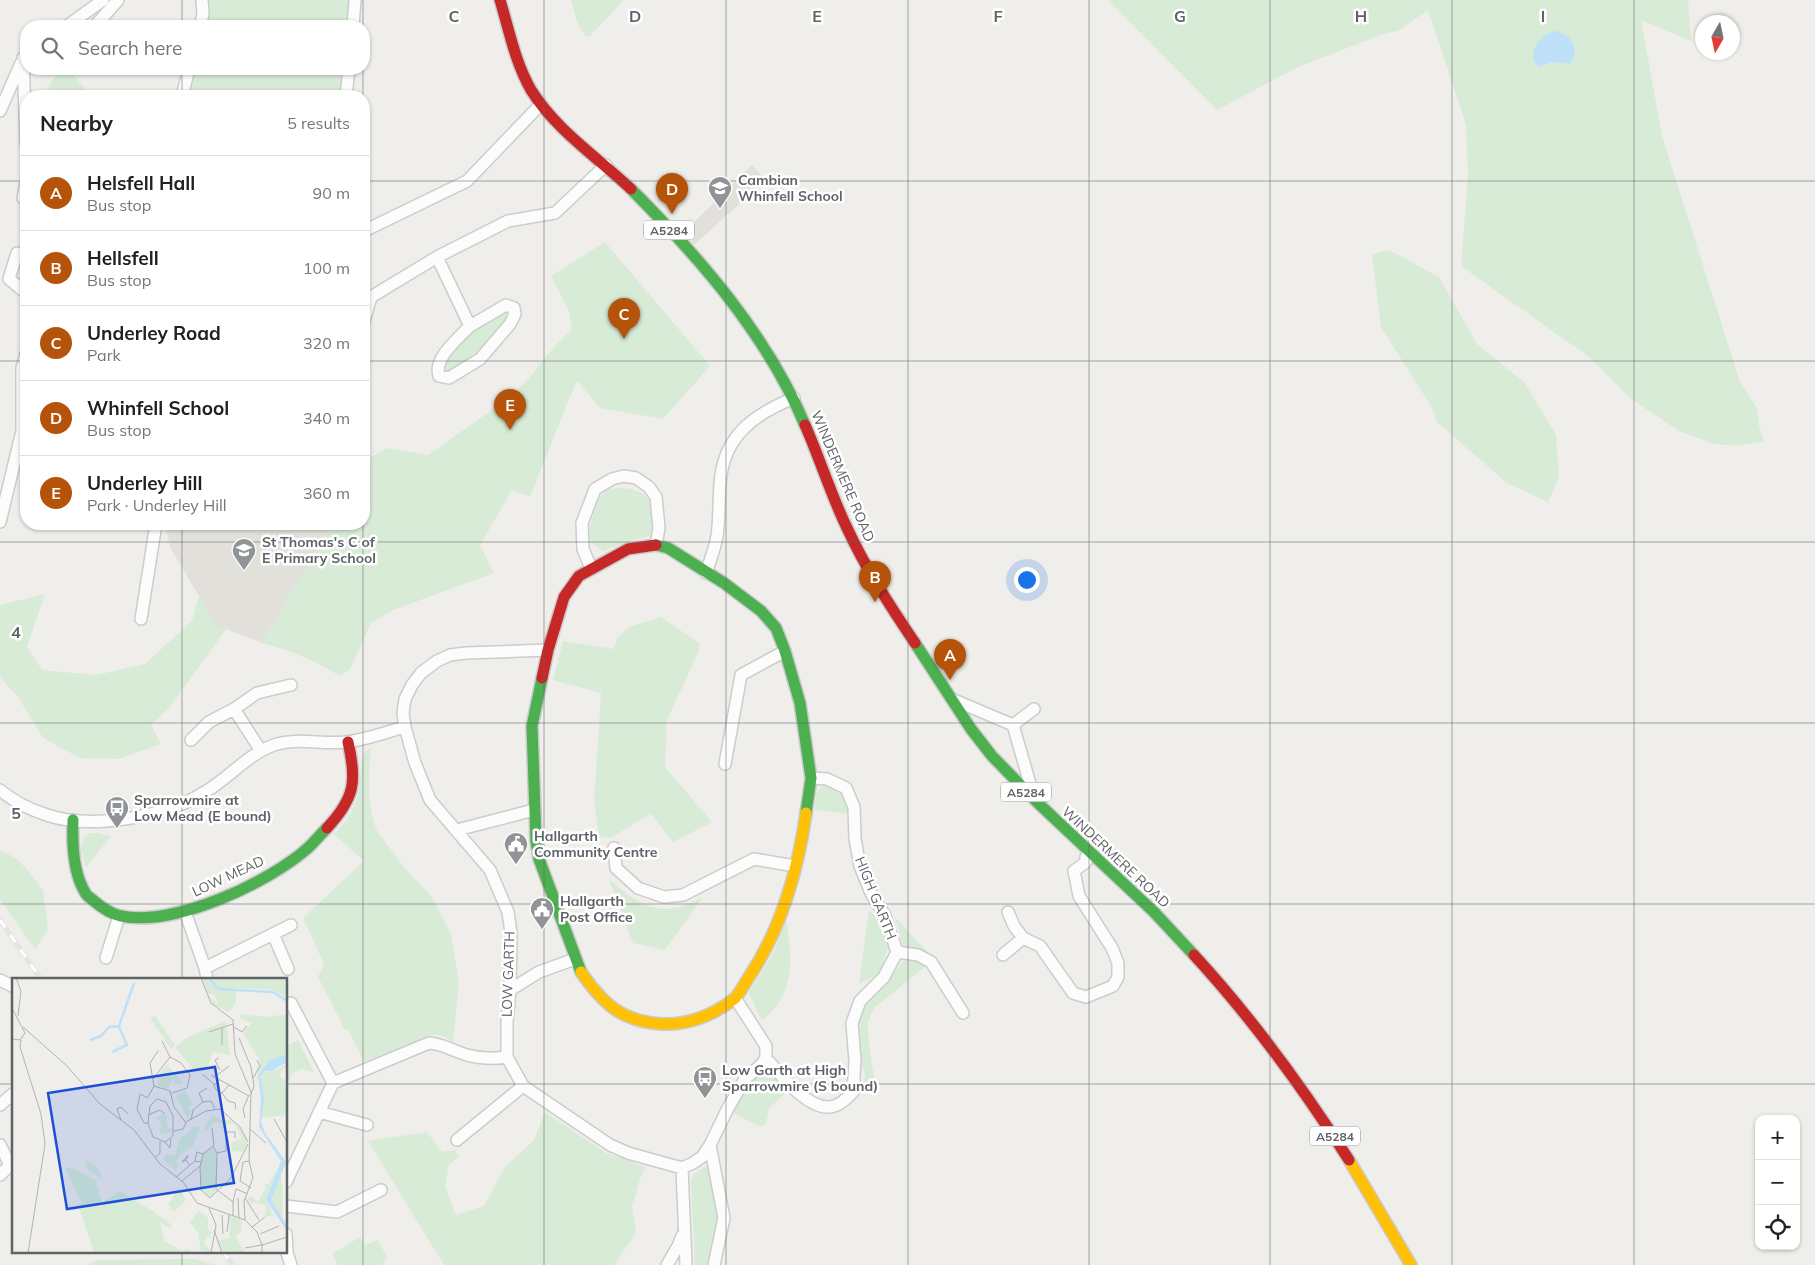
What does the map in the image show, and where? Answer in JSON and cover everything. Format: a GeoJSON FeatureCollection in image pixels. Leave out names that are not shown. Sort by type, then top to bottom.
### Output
{"type":"FeatureCollection","features":[{"type":"Feature","properties":{"kind":"main road","name":"WINDERMERE ROAD"},"geometry":{"type":"LineString","coordinates":[[500,0],[518,61],[530,88],[540,104],[606,165],[679,240],[749,325],[781,373],[794,398],[848,531],[885,598],[973,732],[998,763],[1035,801],[1170,929],[1246,1016],[1282,1061],[1328,1126],[1375,1201],[1411,1265]]}},
{"type":"Feature","properties":{"kind":"main road"},"geometry":{"type":"LineString","coordinates":[[656,545],[668,548],[724,583],[761,611],[776,628],[785,651],[800,703],[811,778],[796,866],[781,915],[762,958],[735,998],[716,1011],[692,1021],[669,1024],[646,1023],[624,1015],[603,1001],[588,984],[575,959],[539,859],[534,810],[532,726],[548,650],[564,597],[580,576],[591,568],[628,549],[656,545]]}},
{"type":"Feature","properties":{"kind":"main road","name":"LOW MEAD"},"geometry":{"type":"LineString","coordinates":[[73,820],[72,846],[77,872],[86,894],[101,907],[119,916],[144,918],[185,912],[240,890],[275,871],[308,848],[342,812],[352,789],[354,767],[348,742]]}},
{"type":"Feature","properties":{"kind":"street"},"geometry":{"type":"LineString","coordinates":[[75,20],[103,0]]}},
{"type":"Feature","properties":{"kind":"street"},"geometry":{"type":"LineString","coordinates":[[100,20],[118,0]]}},
{"type":"Feature","properties":{"kind":"street"},"geometry":{"type":"LineString","coordinates":[[202,0],[202,20]]}},
{"type":"Feature","properties":{"kind":"street"},"geometry":{"type":"LineString","coordinates":[[353,20],[355,0]]}},
{"type":"Feature","properties":{"kind":"street"},"geometry":{"type":"LineString","coordinates":[[0,111],[20,68]]}},
{"type":"Feature","properties":{"kind":"street"},"geometry":{"type":"LineString","coordinates":[[25,75],[25,90]]}},
{"type":"Feature","properties":{"kind":"street"},"geometry":{"type":"LineString","coordinates":[[184,90],[187,75]]}},
{"type":"Feature","properties":{"kind":"street"},"geometry":{"type":"LineString","coordinates":[[347,90],[348,75]]}},
{"type":"Feature","properties":{"kind":"street"},"geometry":{"type":"LineString","coordinates":[[370,228],[467,181],[540,104]]}},
{"type":"Feature","properties":{"kind":"street"},"geometry":{"type":"LineString","coordinates":[[370,293],[508,221],[555,213],[606,165]]}},
{"type":"Feature","properties":{"kind":"street"},"geometry":{"type":"LineString","coordinates":[[17,253],[9,279],[20,288]]}},
{"type":"Feature","properties":{"kind":"street"},"geometry":{"type":"LineString","coordinates":[[437,257],[470,326]]}},
{"type":"Feature","properties":{"kind":"street"},"geometry":{"type":"LineString","coordinates":[[506,305],[514,308],[515,314],[510,324],[480,359],[449,378],[439,376],[437,370],[441,358],[470,326],[506,305]]}},
{"type":"Feature","properties":{"kind":"street"},"geometry":{"type":"LineString","coordinates":[[706,573],[717,537],[722,473],[729,447],[736,435],[748,424],[777,405],[794,398]]}},
{"type":"Feature","properties":{"kind":"street"},"geometry":{"type":"LineString","coordinates":[[0,522],[20,439]]}},
{"type":"Feature","properties":{"kind":"street"},"geometry":{"type":"LineString","coordinates":[[591,568],[583,549],[582,523],[595,489],[612,479],[624,476],[636,478],[656,497],[660,528],[656,545]]}},
{"type":"Feature","properties":{"kind":"street"},"geometry":{"type":"LineString","coordinates":[[141,619],[155,530]]}},
{"type":"Feature","properties":{"kind":"street","name":"LOW GARTH"},"geometry":{"type":"LineString","coordinates":[[548,650],[466,653],[450,655],[437,661],[421,673],[405,699],[403,713],[405,726],[415,763],[430,800],[490,870],[508,912],[511,933],[507,1056],[523,1086],[610,1145],[628,1153],[682,1168]]}},
{"type":"Feature","properties":{"kind":"street"},"geometry":{"type":"LineString","coordinates":[[726,764],[741,675],[785,651]]}},
{"type":"Feature","properties":{"kind":"street"},"geometry":{"type":"LineString","coordinates":[[191,740],[209,722],[257,693],[291,685]]}},
{"type":"Feature","properties":{"kind":"street"},"geometry":{"type":"LineString","coordinates":[[951,699],[1013,725]]}},
{"type":"Feature","properties":{"kind":"street"},"geometry":{"type":"LineString","coordinates":[[234,708],[261,751]]}},
{"type":"Feature","properties":{"kind":"street"},"geometry":{"type":"LineString","coordinates":[[1013,725],[1034,709]]}},
{"type":"Feature","properties":{"kind":"street"},"geometry":{"type":"LineString","coordinates":[[1013,725],[1035,801]]}},
{"type":"Feature","properties":{"kind":"street"},"geometry":{"type":"LineString","coordinates":[[0,790],[22,804],[47,816],[73,820],[120,820],[167,810],[204,793],[261,751],[276,744],[293,742],[348,742],[405,726]]}},
{"type":"Feature","properties":{"kind":"street","name":"HIGH GARTH"},"geometry":{"type":"LineString","coordinates":[[735,998],[766,1046],[766,1058],[789,1084],[815,1105],[831,1107],[842,1102],[853,1092],[855,1061],[852,1023],[860,1001],[884,977],[897,952],[885,916],[871,893],[860,866],[855,839],[854,807],[846,788],[827,780],[811,778]]}},
{"type":"Feature","properties":{"kind":"street"},"geometry":{"type":"LineString","coordinates":[[457,830],[534,810]]}},
{"type":"Feature","properties":{"kind":"street"},"geometry":{"type":"LineString","coordinates":[[614,848],[616,868],[638,888],[664,897],[683,895],[754,859],[796,866]]}},
{"type":"Feature","properties":{"kind":"street"},"geometry":{"type":"LineString","coordinates":[[1008,912],[1014,926],[1023,938],[1040,946],[1073,993],[1086,997],[1113,986],[1118,977],[1118,963],[1112,948],[1079,896],[1074,871],[1086,862],[1086,857],[1090,853]]}},
{"type":"Feature","properties":{"kind":"street"},"geometry":{"type":"LineString","coordinates":[[185,912],[206,973],[291,925]]}},
{"type":"Feature","properties":{"kind":"street"},"geometry":{"type":"LineString","coordinates":[[106,958],[119,916]]}},
{"type":"Feature","properties":{"kind":"street"},"geometry":{"type":"LineString","coordinates":[[273,934],[288,969]]}},
{"type":"Feature","properties":{"kind":"street"},"geometry":{"type":"LineString","coordinates":[[1003,955],[1023,938]]}},
{"type":"Feature","properties":{"kind":"street"},"geometry":{"type":"LineString","coordinates":[[897,952],[918,955],[930,962],[962,1013]]}},
{"type":"Feature","properties":{"kind":"street"},"geometry":{"type":"LineString","coordinates":[[510,990],[539,972],[575,959]]}},
{"type":"Feature","properties":{"kind":"street"},"geometry":{"type":"LineString","coordinates":[[0,980],[12,986]]}},
{"type":"Feature","properties":{"kind":"street"},"geometry":{"type":"LineString","coordinates":[[292,1003],[334,1083]]}},
{"type":"Feature","properties":{"kind":"street"},"geometry":{"type":"LineString","coordinates":[[288,1178],[334,1083],[429,1043],[442,1044],[466,1055],[490,1059],[507,1056]]}},
{"type":"Feature","properties":{"kind":"street"},"geometry":{"type":"LineString","coordinates":[[686,1265],[682,1168],[702,1157],[745,1079],[766,1058]]}},
{"type":"Feature","properties":{"kind":"street"},"geometry":{"type":"LineString","coordinates":[[457,1140],[523,1086]]}},
{"type":"Feature","properties":{"kind":"street"},"geometry":{"type":"LineString","coordinates":[[0,1105],[12,1096]]}},
{"type":"Feature","properties":{"kind":"street"},"geometry":{"type":"LineString","coordinates":[[319,1112],[367,1125]]}},
{"type":"Feature","properties":{"kind":"street"},"geometry":{"type":"LineString","coordinates":[[0,1145],[12,1166],[0,1175]]}},
{"type":"Feature","properties":{"kind":"street"},"geometry":{"type":"LineString","coordinates":[[710,1145],[724,1218],[714,1265]]}},
{"type":"Feature","properties":{"kind":"street"},"geometry":{"type":"LineString","coordinates":[[288,1206],[337,1212],[381,1190]]}},
{"type":"Feature","properties":{"kind":"street"},"geometry":{"type":"LineString","coordinates":[[667,1265],[684,1231]]}},
{"type":"Feature","properties":{"kind":"street"},"geometry":{"type":"LineString","coordinates":[[287,1252],[291,1265]]}},
{"type":"Feature","properties":{"kind":"shaded area","name":"Cambian Whinfell School"},"geometry":{"type":"Polygon","coordinates":[[[752,165],[766,180],[694,245],[685,231],[752,165]]]}},
{"type":"Feature","properties":{"kind":"shaded area","name":"St Thomas's C of E Primary School"},"geometry":{"type":"Polygon","coordinates":[[[166,530],[328,530],[262,643],[216,625],[170,547],[166,530]]]}},
{"type":"Feature","properties":{"kind":"green space"},"geometry":{"type":"Polygon","coordinates":[[[204,0],[352,0],[350,20],[203,20],[204,0]]]}},
{"type":"Feature","properties":{"kind":"green space"},"geometry":{"type":"Polygon","coordinates":[[[571,0],[624,0],[590,36],[585,36],[577,22],[571,0]]]}},
{"type":"Feature","properties":{"kind":"green space"},"geometry":{"type":"Polygon","coordinates":[[[1108,0],[1688,0],[1691,41],[1641,20],[1662,136],[1740,382],[1757,408],[1759,425],[1764,441],[1738,446],[1714,444],[1679,431],[1630,398],[1589,357],[1461,266],[1468,175],[1466,125],[1428,10],[1398,31],[1386,33],[1298,67],[1217,110],[1108,0]]]}},
{"type":"Feature","properties":{"kind":"green space"},"geometry":{"type":"Polygon","coordinates":[[[57,75],[74,75],[85,90],[48,90],[50,83],[57,75]]]}},
{"type":"Feature","properties":{"kind":"green space"},"geometry":{"type":"Polygon","coordinates":[[[190,75],[343,75],[342,90],[187,90],[190,75]]]}},
{"type":"Feature","properties":{"kind":"green space"},"geometry":{"type":"Polygon","coordinates":[[[605,242],[710,366],[663,419],[600,408],[577,381],[530,497],[512,490],[480,545],[494,573],[393,610],[371,623],[350,669],[340,676],[302,656],[262,643],[328,530],[370,530],[371,457],[387,448],[428,455],[509,398],[572,329],[569,311],[551,276],[605,242]]]}},
{"type":"Feature","properties":{"kind":"green space"},"geometry":{"type":"Polygon","coordinates":[[[1389,250],[1439,277],[1477,344],[1524,382],[1556,435],[1559,478],[1548,502],[1507,483],[1437,422],[1431,406],[1381,327],[1372,254],[1389,250]]]}},
{"type":"Feature","properties":{"kind":"green space"},"geometry":{"type":"Polygon","coordinates":[[[507,312],[509,316],[494,338],[455,369],[445,371],[443,368],[445,363],[473,332],[507,312]]]}},
{"type":"Feature","properties":{"kind":"green space"},"geometry":{"type":"Polygon","coordinates":[[[618,488],[639,492],[649,501],[652,515],[652,536],[632,540],[603,551],[591,543],[589,528],[599,498],[605,490],[618,488]]]}},
{"type":"Feature","properties":{"kind":"green space"},"geometry":{"type":"Polygon","coordinates":[[[45,594],[27,647],[42,670],[96,675],[145,664],[192,621],[199,596],[216,625],[226,629],[170,707],[151,725],[161,744],[118,759],[80,758],[43,738],[18,697],[0,677],[0,605],[45,594]]]}},
{"type":"Feature","properties":{"kind":"green space"},"geometry":{"type":"Polygon","coordinates":[[[661,617],[700,644],[698,653],[667,720],[665,767],[712,822],[673,842],[651,814],[610,838],[599,836],[594,800],[601,693],[553,680],[563,641],[614,649],[617,638],[629,627],[661,617]]]}},
{"type":"Feature","properties":{"kind":"green space"},"geometry":{"type":"Polygon","coordinates":[[[371,748],[369,790],[371,811],[377,831],[407,871],[432,897],[451,934],[459,982],[453,1042],[445,1037],[434,1034],[364,1062],[348,1029],[345,1030],[318,977],[324,964],[303,918],[364,861],[334,834],[352,811],[358,794],[363,756],[365,751],[371,748]]]}},
{"type":"Feature","properties":{"kind":"green space"},"geometry":{"type":"Polygon","coordinates":[[[821,786],[838,791],[844,798],[850,814],[815,810],[816,794],[821,786]]]}},
{"type":"Feature","properties":{"kind":"green space"},"geometry":{"type":"Polygon","coordinates":[[[90,833],[111,836],[86,868],[80,848],[85,836],[90,833]]]}},
{"type":"Feature","properties":{"kind":"green space"},"geometry":{"type":"Polygon","coordinates":[[[0,850],[17,859],[43,890],[48,929],[35,950],[0,899],[0,850]]]}},
{"type":"Feature","properties":{"kind":"green space"},"geometry":{"type":"Polygon","coordinates":[[[609,879],[639,901],[656,908],[678,907],[703,897],[665,950],[633,943],[609,879]]]}},
{"type":"Feature","properties":{"kind":"green space"},"geometry":{"type":"Polygon","coordinates":[[[869,910],[882,922],[888,947],[881,970],[873,977],[859,984],[869,910]]]}},
{"type":"Feature","properties":{"kind":"green space"},"geometry":{"type":"Polygon","coordinates":[[[895,917],[932,957],[903,945],[895,917]]]}},
{"type":"Feature","properties":{"kind":"green space"},"geometry":{"type":"Polygon","coordinates":[[[786,919],[790,960],[788,979],[779,1002],[763,1020],[759,1016],[749,992],[773,953],[786,919]]]}},
{"type":"Feature","properties":{"kind":"green space"},"geometry":{"type":"Polygon","coordinates":[[[910,959],[920,961],[926,966],[874,1008],[868,1022],[869,1046],[874,1077],[871,1086],[863,1091],[865,1074],[859,1055],[857,1020],[864,1003],[887,982],[903,961],[910,959]]]}},
{"type":"Feature","properties":{"kind":"green space"},"geometry":{"type":"Polygon","coordinates":[[[298,1040],[314,1072],[301,1069],[292,1073],[288,1083],[288,1045],[298,1040]]]}},
{"type":"Feature","properties":{"kind":"green space"},"geometry":{"type":"Polygon","coordinates":[[[759,1073],[774,1076],[786,1093],[769,1108],[766,1123],[761,1127],[733,1113],[748,1083],[759,1073]]]}},
{"type":"Feature","properties":{"kind":"green space"},"geometry":{"type":"Polygon","coordinates":[[[545,1112],[606,1153],[646,1167],[640,1179],[632,1206],[636,1233],[614,1265],[444,1265],[368,1141],[427,1132],[442,1152],[455,1150],[459,1156],[449,1165],[445,1186],[456,1215],[484,1206],[505,1167],[534,1140],[545,1112]]]}},
{"type":"Feature","properties":{"kind":"green space"},"geometry":{"type":"Polygon","coordinates":[[[709,1164],[719,1223],[710,1265],[695,1265],[691,1182],[694,1174],[709,1164]]]}},
{"type":"Feature","properties":{"kind":"green space"},"geometry":{"type":"Polygon","coordinates":[[[360,1237],[365,1245],[378,1240],[387,1257],[383,1265],[338,1265],[332,1254],[360,1237]]]}},
{"type":"Feature","properties":{"kind":"green space"},"geometry":{"type":"Polygon","coordinates":[[[195,1259],[216,1265],[89,1265],[96,1260],[195,1259]]]}},
{"type":"Feature","properties":{"kind":"water"},"geometry":{"type":"Polygon","coordinates":[[[1554,31],[1565,35],[1573,43],[1575,54],[1573,59],[1569,64],[1552,62],[1539,67],[1533,57],[1533,51],[1539,41],[1554,31]]]}},
{"type":"Feature","properties":{"kind":"railway"},"geometry":{"type":"LineString","coordinates":[[0,920],[40,978]]}},
{"type":"Feature","properties":{"kind":"railway"},"geometry":{"type":"LineString","coordinates":[[224,1252],[232,1265]]}},
{"type":"Feature","properties":{"kind":"traffic: fast"},"geometry":{"type":"LineString","coordinates":[[631,189],[682,242],[730,299],[771,360],[805,425]]}},
{"type":"Feature","properties":{"kind":"traffic: fast"},"geometry":{"type":"LineString","coordinates":[[656,545],[668,548],[724,583],[761,611],[776,628],[785,651],[800,703],[811,778],[806,813]]}},
{"type":"Feature","properties":{"kind":"traffic: fast"},"geometry":{"type":"LineString","coordinates":[[915,643],[971,729],[992,756],[1039,804],[1154,912],[1194,955]]}},
{"type":"Feature","properties":{"kind":"traffic: fast"},"geometry":{"type":"LineString","coordinates":[[542,678],[532,726],[536,841],[539,859],[581,972]]}},
{"type":"Feature","properties":{"kind":"traffic: fast"},"geometry":{"type":"LineString","coordinates":[[73,820],[73,848],[76,868],[86,894],[100,906],[114,914],[143,918],[167,915],[193,908],[246,888],[292,861],[327,828]]}},
{"type":"Feature","properties":{"kind":"traffic: slow"},"geometry":{"type":"LineString","coordinates":[[581,972],[597,993],[615,1009],[636,1020],[649,1023],[672,1024],[691,1021],[726,1005],[742,989],[760,959],[779,919],[793,877],[806,813]]}},
{"type":"Feature","properties":{"kind":"traffic: slow"},"geometry":{"type":"LineString","coordinates":[[1349,1160],[1411,1265]]}},
{"type":"Feature","properties":{"kind":"traffic: jam"},"geometry":{"type":"LineString","coordinates":[[500,0],[517,57],[531,90],[552,118],[631,189]]}},
{"type":"Feature","properties":{"kind":"traffic: jam"},"geometry":{"type":"LineString","coordinates":[[805,425],[854,543],[896,615],[915,643]]}},
{"type":"Feature","properties":{"kind":"traffic: jam"},"geometry":{"type":"LineString","coordinates":[[542,678],[548,650],[564,597],[579,576],[628,549],[656,545]]}},
{"type":"Feature","properties":{"kind":"traffic: jam"},"geometry":{"type":"LineString","coordinates":[[327,828],[343,807],[351,788],[353,778],[348,742]]}},
{"type":"Feature","properties":{"kind":"traffic: jam"},"geometry":{"type":"LineString","coordinates":[[1194,955],[1236,1003],[1276,1054],[1314,1106],[1349,1160]]}},
{"type":"Feature","properties":{"kind":"place","name":"Cambian Whinfell School"},"geometry":{"type":"Point","coordinates":[720,209]}},
{"type":"Feature","properties":{"kind":"place","name":"Whinfell School"},"geometry":{"type":"Point","coordinates":[672,214]}},
{"type":"Feature","properties":{"kind":"place","name":"Underley Road"},"geometry":{"type":"Point","coordinates":[624,339]}},
{"type":"Feature","properties":{"kind":"place","name":"Underley Hill"},"geometry":{"type":"Point","coordinates":[510,430]}},
{"type":"Feature","properties":{"kind":"place","name":"St Thomas's C of E Primary School"},"geometry":{"type":"Point","coordinates":[244,571]}},
{"type":"Feature","properties":{"kind":"place","name":"Hellsfell"},"geometry":{"type":"Point","coordinates":[875,602]}},
{"type":"Feature","properties":{"kind":"place","name":"Helsfell Hall"},"geometry":{"type":"Point","coordinates":[950,680]}},
{"type":"Feature","properties":{"kind":"place","name":"Sparrowmire at Low Mead (E bound)"},"geometry":{"type":"Point","coordinates":[117,829]}},
{"type":"Feature","properties":{"kind":"place","name":"Hallgarth Community Centre"},"geometry":{"type":"Point","coordinates":[516,865]}},
{"type":"Feature","properties":{"kind":"place","name":"Hallgarth Post Office"},"geometry":{"type":"Point","coordinates":[542,930]}},
{"type":"Feature","properties":{"kind":"place","name":"Low Garth at High Sparrowmire (S bound)"},"geometry":{"type":"Point","coordinates":[705,1099]}}]}
